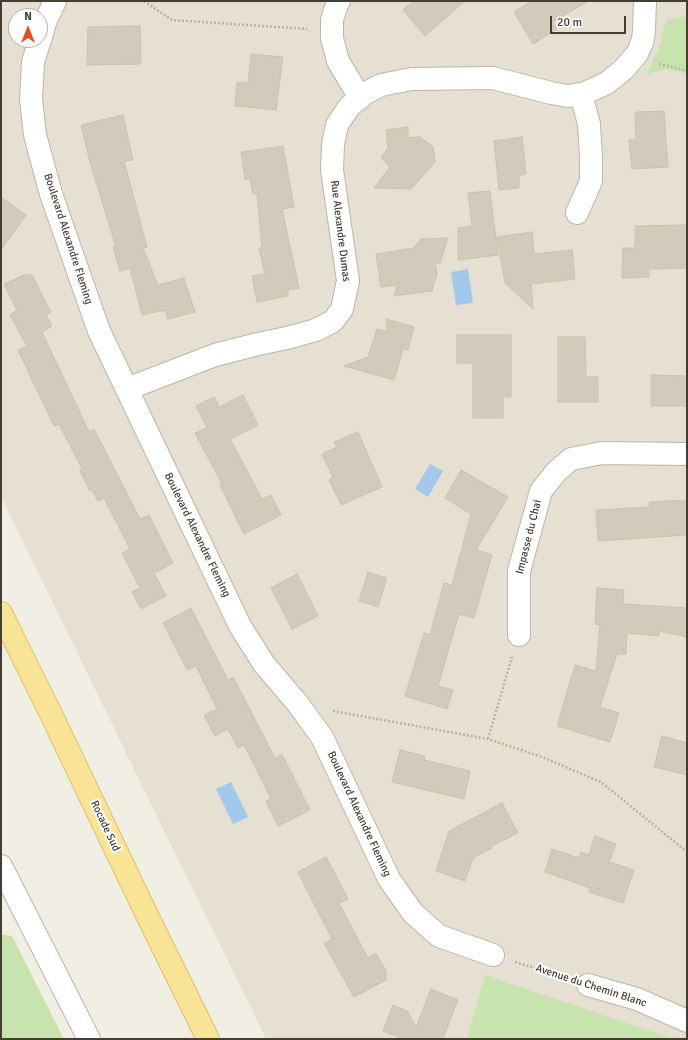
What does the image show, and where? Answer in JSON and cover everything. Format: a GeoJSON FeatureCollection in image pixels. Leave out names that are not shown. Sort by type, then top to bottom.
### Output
{"type":"FeatureCollection","features":[{"type":"Feature","properties":{"kind":"main road","name":"Rocade Sud"},"geometry":{"type":"LineString","coordinates":[[1,613],[208,1039]]}},
{"type":"Feature","properties":{"kind":"street","name":"Boulevard Alexandre Fleming"},"geometry":{"type":"LineString","coordinates":[[48,16],[55,1]]}},
{"type":"Feature","properties":{"kind":"street"},"geometry":{"type":"LineString","coordinates":[[339,1],[332,20],[332,38],[338,61],[360,98]]}},
{"type":"Feature","properties":{"kind":"street","name":"Rue Alexandre Dumas"},"geometry":{"type":"LineString","coordinates":[[127,389],[215,355],[316,330],[333,321],[342,309],[348,281],[332,170],[333,144],[337,125],[348,107],[364,94],[381,85],[412,79],[493,78],[568,96],[585,93],[607,83],[624,69],[637,54],[643,40],[645,1]]}},
{"type":"Feature","properties":{"kind":"street","name":"Boulevard Alexandre Fleming"},"geometry":{"type":"LineString","coordinates":[[37,48],[33,62],[31,100],[35,135],[51,194],[99,331],[240,626],[264,664],[298,704],[322,737],[389,879],[412,914],[439,936],[493,955]]}},
{"type":"Feature","properties":{"kind":"street"},"geometry":{"type":"LineString","coordinates":[[577,212],[591,181],[589,124],[581,94]]}},
{"type":"Feature","properties":{"kind":"street","name":"Impasse du Chai"},"geometry":{"type":"LineString","coordinates":[[519,635],[519,571],[541,491],[556,472],[571,459],[602,453],[687,454]]}},
{"type":"Feature","properties":{"kind":"street"},"geometry":{"type":"LineString","coordinates":[[1,866],[89,1039]]}},
{"type":"Feature","properties":{"kind":"street","name":"Avenue du Chemin Blanc"},"geometry":{"type":"LineString","coordinates":[[588,985],[637,999],[687,1021]]}},
{"type":"Feature","properties":{"kind":"path"},"geometry":{"type":"LineString","coordinates":[[144,1],[172,20],[332,30]]}},
{"type":"Feature","properties":{"kind":"path"},"geometry":{"type":"LineString","coordinates":[[488,740],[519,635]]}},
{"type":"Feature","properties":{"kind":"path"},"geometry":{"type":"LineString","coordinates":[[298,704],[488,740],[542,757],[601,782],[687,852]]}},
{"type":"Feature","properties":{"kind":"path","name":"Avenue du Chemin Blanc"},"geometry":{"type":"LineString","coordinates":[[493,955],[588,985]]}},
{"type":"Feature","properties":{"kind":"shaded area"},"geometry":{"type":"Polygon","coordinates":[[[1,1],[687,1],[687,1039],[266,1039],[1,497],[1,1]]]}},
{"type":"Feature","properties":{"kind":"green space"},"geometry":{"type":"Polygon","coordinates":[[[687,16],[687,75],[682,72],[665,69],[646,75],[660,45],[666,20],[687,16]]]}},
{"type":"Feature","properties":{"kind":"green space"},"geometry":{"type":"Polygon","coordinates":[[[1,934],[12,936],[64,1039],[1,1039],[1,934]]]}},
{"type":"Feature","properties":{"kind":"green space"},"geometry":{"type":"Polygon","coordinates":[[[485,975],[674,1039],[467,1039],[485,975]]]}},
{"type":"Feature","properties":{"kind":"water"},"geometry":{"type":"Polygon","coordinates":[[[468,269],[473,303],[456,305],[451,272],[468,269]]]}},
{"type":"Feature","properties":{"kind":"water"},"geometry":{"type":"Polygon","coordinates":[[[430,464],[443,471],[428,497],[415,489],[430,464]]]}},
{"type":"Feature","properties":{"kind":"water"},"geometry":{"type":"Polygon","coordinates":[[[231,782],[248,817],[233,824],[216,789],[231,782]]]}},
{"type":"Feature","properties":{"kind":"building"},"geometry":{"type":"Polygon","coordinates":[[[413,1],[465,1],[425,36],[403,10],[413,1]]]}},
{"type":"Feature","properties":{"kind":"building"},"geometry":{"type":"Polygon","coordinates":[[[532,1],[588,1],[553,22],[557,29],[533,44],[514,12],[532,1]]]}},
{"type":"Feature","properties":{"kind":"building"},"geometry":{"type":"Polygon","coordinates":[[[140,26],[141,64],[87,65],[88,27],[140,26]]]}},
{"type":"Feature","properties":{"kind":"building"},"geometry":{"type":"Polygon","coordinates":[[[251,54],[283,57],[276,110],[235,106],[237,82],[248,83],[251,54]]]}},
{"type":"Feature","properties":{"kind":"building"},"geometry":{"type":"Polygon","coordinates":[[[664,111],[668,167],[632,169],[629,140],[636,140],[635,112],[664,111]]]}},
{"type":"Feature","properties":{"kind":"building"},"geometry":{"type":"Polygon","coordinates":[[[123,115],[133,160],[124,161],[147,247],[143,248],[158,285],[184,278],[195,312],[168,319],[165,310],[142,315],[130,268],[120,271],[113,247],[116,247],[90,162],[81,125],[123,115]]]}},
{"type":"Feature","properties":{"kind":"building"},"geometry":{"type":"Polygon","coordinates":[[[408,127],[408,138],[420,137],[433,147],[435,162],[411,189],[374,188],[390,167],[381,158],[388,148],[386,130],[408,127]]]}},
{"type":"Feature","properties":{"kind":"building"},"geometry":{"type":"Polygon","coordinates":[[[522,137],[526,174],[519,176],[519,188],[499,190],[494,141],[522,137]]]}},
{"type":"Feature","properties":{"kind":"building"},"geometry":{"type":"Polygon","coordinates":[[[283,146],[294,207],[282,209],[299,288],[288,290],[288,296],[257,302],[252,276],[265,274],[259,248],[262,247],[257,194],[253,194],[250,179],[245,179],[241,152],[283,146]]]}},
{"type":"Feature","properties":{"kind":"building"},"geometry":{"type":"Polygon","coordinates":[[[490,191],[498,255],[458,260],[458,228],[472,226],[468,193],[490,191]]]}},
{"type":"Feature","properties":{"kind":"building"},"geometry":{"type":"Polygon","coordinates":[[[1,197],[26,215],[1,250],[1,197]]]}},
{"type":"Feature","properties":{"kind":"building"},"geometry":{"type":"Polygon","coordinates":[[[687,225],[687,268],[649,269],[649,277],[622,278],[623,248],[635,248],[635,226],[687,225]]]}},
{"type":"Feature","properties":{"kind":"building"},"geometry":{"type":"Polygon","coordinates":[[[532,232],[534,254],[572,250],[575,279],[531,284],[533,309],[505,283],[497,237],[532,232]]]}},
{"type":"Feature","properties":{"kind":"building"},"geometry":{"type":"Polygon","coordinates":[[[448,238],[440,263],[435,263],[437,274],[432,291],[394,296],[397,285],[381,287],[376,254],[414,248],[421,239],[448,238]]]}},
{"type":"Feature","properties":{"kind":"building"},"geometry":{"type":"Polygon","coordinates":[[[24,275],[32,275],[51,312],[46,315],[52,326],[42,332],[89,432],[94,429],[140,519],[149,515],[173,563],[154,573],[166,596],[141,609],[132,592],[140,588],[122,553],[130,549],[104,498],[98,501],[92,490],[90,491],[80,471],[82,469],[59,424],[54,426],[18,350],[27,346],[10,315],[17,310],[4,284],[24,275]]]}},
{"type":"Feature","properties":{"kind":"building"},"geometry":{"type":"Polygon","coordinates":[[[386,319],[414,327],[408,350],[403,349],[394,380],[344,366],[368,357],[377,329],[387,331],[386,319]]]}},
{"type":"Feature","properties":{"kind":"building"},"geometry":{"type":"Polygon","coordinates":[[[457,335],[511,335],[511,397],[503,397],[503,418],[473,418],[473,363],[457,363],[457,335]]]}},
{"type":"Feature","properties":{"kind":"building"},"geometry":{"type":"Polygon","coordinates":[[[558,337],[585,337],[586,377],[598,377],[598,402],[558,402],[558,337]]]}},
{"type":"Feature","properties":{"kind":"building"},"geometry":{"type":"Polygon","coordinates":[[[651,375],[687,376],[687,406],[651,406],[651,375]]]}},
{"type":"Feature","properties":{"kind":"building"},"geometry":{"type":"Polygon","coordinates":[[[243,395],[258,425],[230,439],[262,499],[271,495],[281,515],[244,534],[220,485],[222,484],[195,433],[207,428],[196,406],[214,397],[219,407],[243,395]]]}},
{"type":"Feature","properties":{"kind":"building"},"geometry":{"type":"Polygon","coordinates":[[[358,432],[382,487],[341,505],[329,480],[333,477],[322,454],[337,447],[334,442],[358,432]]]}},
{"type":"Feature","properties":{"kind":"building"},"geometry":{"type":"Polygon","coordinates":[[[461,470],[508,497],[476,550],[492,555],[474,618],[459,614],[438,686],[453,690],[447,709],[405,696],[424,633],[430,635],[444,583],[452,585],[471,514],[445,498],[461,470]]]}},
{"type":"Feature","properties":{"kind":"building"},"geometry":{"type":"Polygon","coordinates":[[[687,500],[687,535],[598,541],[596,510],[650,507],[649,502],[687,500]]]}},
{"type":"Feature","properties":{"kind":"building"},"geometry":{"type":"Polygon","coordinates":[[[368,572],[387,578],[378,607],[359,601],[368,572]]]}},
{"type":"Feature","properties":{"kind":"building"},"geometry":{"type":"Polygon","coordinates":[[[297,574],[318,616],[292,629],[271,588],[297,574]]]}},
{"type":"Feature","properties":{"kind":"building"},"geometry":{"type":"Polygon","coordinates":[[[597,588],[624,590],[623,604],[687,608],[687,637],[659,631],[659,636],[627,633],[626,654],[617,654],[600,707],[619,713],[610,742],[557,726],[575,665],[596,671],[600,625],[595,624],[597,588]]]}},
{"type":"Feature","properties":{"kind":"building"},"geometry":{"type":"Polygon","coordinates":[[[191,608],[228,680],[233,677],[275,758],[282,754],[310,810],[278,826],[266,801],[271,799],[244,745],[238,748],[228,729],[215,736],[204,715],[217,709],[196,666],[187,670],[163,623],[191,608]]]}},
{"type":"Feature","properties":{"kind":"building"},"geometry":{"type":"Polygon","coordinates":[[[662,736],[687,743],[687,775],[654,767],[662,736]]]}},
{"type":"Feature","properties":{"kind":"building"},"geometry":{"type":"Polygon","coordinates":[[[400,750],[425,756],[424,760],[470,771],[464,799],[392,782],[400,750]]]}},
{"type":"Feature","properties":{"kind":"building"},"geometry":{"type":"Polygon","coordinates":[[[502,803],[518,833],[491,846],[492,848],[473,858],[465,881],[436,871],[449,831],[502,803]]]}},
{"type":"Feature","properties":{"kind":"building"},"geometry":{"type":"Polygon","coordinates":[[[595,836],[616,844],[609,862],[634,870],[623,903],[589,892],[590,888],[545,872],[552,849],[579,858],[581,852],[589,855],[595,836]]]}},
{"type":"Feature","properties":{"kind":"building"},"geometry":{"type":"Polygon","coordinates":[[[326,857],[348,899],[339,903],[368,958],[376,953],[386,971],[386,980],[354,997],[324,943],[332,939],[298,872],[326,857]]]}},
{"type":"Feature","properties":{"kind":"building"},"geometry":{"type":"Polygon","coordinates":[[[431,989],[458,1000],[443,1039],[403,1039],[383,1031],[393,1005],[407,1011],[416,1027],[431,989]]]}}]}
